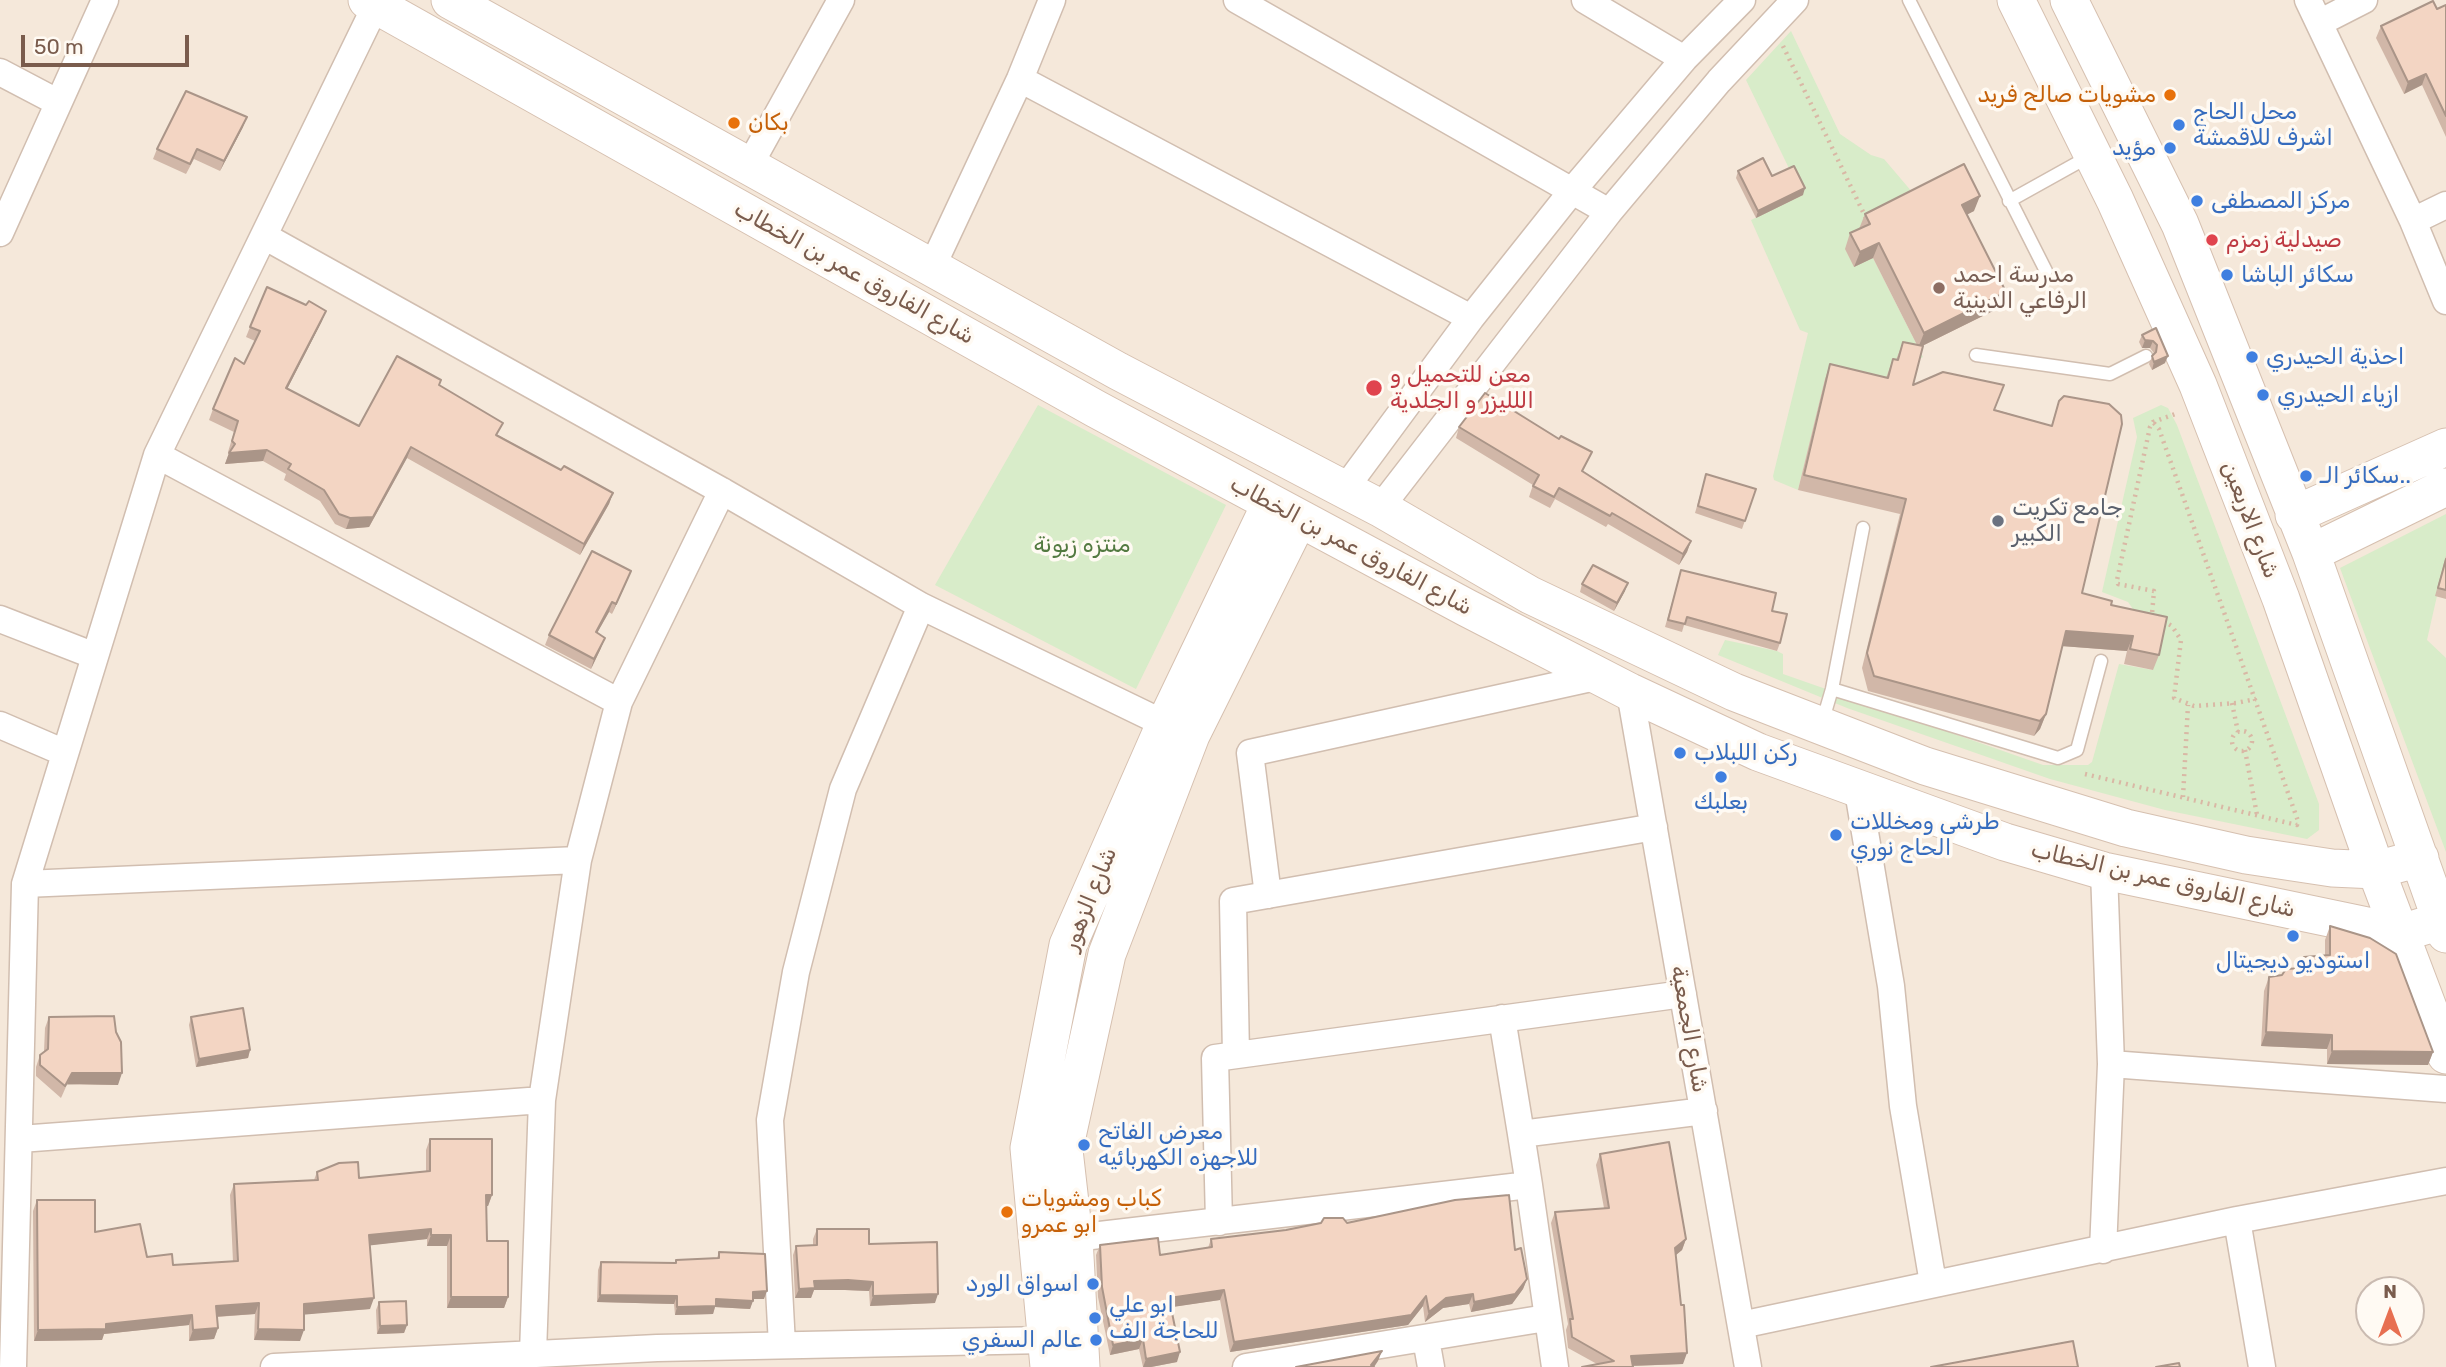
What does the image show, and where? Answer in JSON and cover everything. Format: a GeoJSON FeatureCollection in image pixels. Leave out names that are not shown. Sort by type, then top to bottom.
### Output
{"type":"FeatureCollection","features":[{"type":"Feature","properties":{"kind":"main road"},"geometry":{"type":"LineString","coordinates":[[450,0],[1118,371],[1380,508],[1530,594],[1734,692],[1925,766],[2126,828],[2246,855],[2332,868],[2376,870],[2420,858]]}},
{"type":"Feature","properties":{"kind":"main road","name":"شارع الاربعين"},"geometry":{"type":"LineString","coordinates":[[2016,0],[2115,200],[2171,344],[2205,403],[2281,599],[2376,870],[2446,1055]]}},
{"type":"Feature","properties":{"kind":"main road","name":"شارع الاربعين"},"geometry":{"type":"LineString","coordinates":[[2070,0],[2180,224],[2311,553],[2444,928]]}},
{"type":"Feature","properties":{"kind":"main road","name":"شارع الفاروق عمر بن الخطاب"},"geometry":{"type":"LineString","coordinates":[[371,3],[1096,409],[1615,684],[1758,752],[1858,791],[2005,842],[2104,871],[2401,933]]}},
{"type":"Feature","properties":{"kind":"main road"},"geometry":{"type":"LineString","coordinates":[[2088,146],[2091,141],[2107,142],[2121,134],[2128,119]]}},
{"type":"Feature","properties":{"kind":"main road"},"geometry":{"type":"LineString","coordinates":[[2115,200],[2115,189],[2127,173],[2138,170],[2157,177]]}},
{"type":"Feature","properties":{"kind":"main road"},"geometry":{"type":"LineString","coordinates":[[2294,515],[2446,447]]}},
{"type":"Feature","properties":{"kind":"main road"},"geometry":{"type":"LineString","coordinates":[[2311,553],[2446,487]]}},
{"type":"Feature","properties":{"kind":"main road","name":"شارع الزهور"},"geometry":{"type":"LineString","coordinates":[[1047,1353],[1029,1147],[1068,945],[1165,724],[1285,511]]}},
{"type":"Feature","properties":{"kind":"main road","name":"شارع الزهور"},"geometry":{"type":"LineString","coordinates":[[1081,1367],[1074,1238],[1064,1150],[1107,954],[1191,735],[1285,511]]}},
{"type":"Feature","properties":{"kind":"main road"},"geometry":{"type":"LineString","coordinates":[[2401,933],[2444,928]]}},
{"type":"Feature","properties":{"kind":"main road"},"geometry":{"type":"LineString","coordinates":[[1068,945],[1107,954]]}},
{"type":"Feature","properties":{"kind":"street"},"geometry":{"type":"LineString","coordinates":[[0,233],[105,0]]}},
{"type":"Feature","properties":{"kind":"street"},"geometry":{"type":"LineString","coordinates":[[749,166],[841,0]]}},
{"type":"Feature","properties":{"kind":"street"},"geometry":{"type":"LineString","coordinates":[[1237,0],[1609,212]]}},
{"type":"Feature","properties":{"kind":"street"},"geometry":{"type":"LineString","coordinates":[[1585,0],[1684,60]]}},
{"type":"Feature","properties":{"kind":"street"},"geometry":{"type":"LineString","coordinates":[[1345,490],[1471,318],[1572,191],[1684,60],[1742,0]]}},
{"type":"Feature","properties":{"kind":"street"},"geometry":{"type":"LineString","coordinates":[[1380,508],[1609,212],[1772,23],[1795,0]]}},
{"type":"Feature","properties":{"kind":"street"},"geometry":{"type":"LineString","coordinates":[[2364,0],[2313,12],[2413,221],[2446,301]]}},
{"type":"Feature","properties":{"kind":"street"},"geometry":{"type":"LineString","coordinates":[[932,267],[1020,79],[1048,1]]}},
{"type":"Feature","properties":{"kind":"street"},"geometry":{"type":"LineString","coordinates":[[13,1367],[25,884],[157,455],[264,236],[371,3]]}},
{"type":"Feature","properties":{"kind":"street"},"geometry":{"type":"LineString","coordinates":[[0,72],[57,102]]}},
{"type":"Feature","properties":{"kind":"street"},"geometry":{"type":"LineString","coordinates":[[1020,79],[1471,318]]}},
{"type":"Feature","properties":{"kind":"street"},"geometry":{"type":"LineString","coordinates":[[2413,221],[2446,205]]}},
{"type":"Feature","properties":{"kind":"street"},"geometry":{"type":"LineString","coordinates":[[264,236],[722,491],[920,607],[1165,724]]}},
{"type":"Feature","properties":{"kind":"street"},"geometry":{"type":"LineString","coordinates":[[157,455],[619,702]]}},
{"type":"Feature","properties":{"kind":"street"},"geometry":{"type":"LineString","coordinates":[[533,1353],[542,1101],[578,860],[619,702],[722,491]]}},
{"type":"Feature","properties":{"kind":"street"},"geometry":{"type":"LineString","coordinates":[[782,1345],[770,1120],[796,972],[843,789],[920,607]]}},
{"type":"Feature","properties":{"kind":"street"},"geometry":{"type":"LineString","coordinates":[[0,619],[95,656]]}},
{"type":"Feature","properties":{"kind":"street"},"geometry":{"type":"LineString","coordinates":[[1268,895],[1250,753],[1615,684]]}},
{"type":"Feature","properties":{"kind":"street","name":"شارع الجمعية"},"geometry":{"type":"LineString","coordinates":[[1615,684],[1654,827],[1748,1367]]}},
{"type":"Feature","properties":{"kind":"street"},"geometry":{"type":"LineString","coordinates":[[0,725],[65,753]]}},
{"type":"Feature","properties":{"kind":"street"},"geometry":{"type":"LineString","coordinates":[[1858,791],[1891,986],[1903,1106],[1933,1283]]}},
{"type":"Feature","properties":{"kind":"street"},"geometry":{"type":"LineString","coordinates":[[1236,1055],[1233,901],[1654,827]]}},
{"type":"Feature","properties":{"kind":"street"},"geometry":{"type":"LineString","coordinates":[[25,884],[578,860]]}},
{"type":"Feature","properties":{"kind":"street"},"geometry":{"type":"LineString","coordinates":[[2104,871],[2111,1064],[2104,1251]]}},
{"type":"Feature","properties":{"kind":"street"},"geometry":{"type":"LineString","coordinates":[[1219,1222],[1216,1058],[1683,994]]}},
{"type":"Feature","properties":{"kind":"street"},"geometry":{"type":"LineString","coordinates":[[1502,1018],[1555,1367]]}},
{"type":"Feature","properties":{"kind":"street"},"geometry":{"type":"LineString","coordinates":[[2111,1064],[2446,1089]]}},
{"type":"Feature","properties":{"kind":"street"},"geometry":{"type":"LineString","coordinates":[[20,1139],[542,1101]]}},
{"type":"Feature","properties":{"kind":"street"},"geometry":{"type":"LineString","coordinates":[[1521,1134],[1704,1111]]}},
{"type":"Feature","properties":{"kind":"street"},"geometry":{"type":"LineString","coordinates":[[1741,1325],[1933,1283],[2104,1251],[2237,1220],[2446,1181]]}},
{"type":"Feature","properties":{"kind":"street"},"geometry":{"type":"LineString","coordinates":[[1074,1238],[1529,1185]]}},
{"type":"Feature","properties":{"kind":"street"},"geometry":{"type":"LineString","coordinates":[[2237,1220],[2262,1367]]}},
{"type":"Feature","properties":{"kind":"street"},"geometry":{"type":"LineString","coordinates":[[1246,1367],[1546,1318]]}},
{"type":"Feature","properties":{"kind":"street"},"geometry":{"type":"LineString","coordinates":[[1426,1339],[1431,1367]]}},
{"type":"Feature","properties":{"kind":"street"},"geometry":{"type":"LineString","coordinates":[[274,1367],[533,1353],[573,1359],[782,1345],[1047,1353]]}},
{"type":"Feature","properties":{"kind":"lane"},"geometry":{"type":"LineString","coordinates":[[1909,0],[2046,271]]}},
{"type":"Feature","properties":{"kind":"lane"},"geometry":{"type":"LineString","coordinates":[[2009,201],[2088,146]]}},
{"type":"Feature","properties":{"kind":"lane"},"geometry":{"type":"LineString","coordinates":[[1976,355],[2110,374],[2146,356]]}},
{"type":"Feature","properties":{"kind":"lane"},"geometry":{"type":"LineString","coordinates":[[1821,727],[1832,689],[1863,528]]}},
{"type":"Feature","properties":{"kind":"lane"},"geometry":{"type":"LineString","coordinates":[[1832,689],[2058,758],[2077,750],[2101,661]]}},
{"type":"Feature","properties":{"kind":"path"},"geometry":{"type":"LineString","coordinates":[[1772,23],[1869,224]]}},
{"type":"Feature","properties":{"kind":"path"},"geometry":{"type":"LineString","coordinates":[[2153,422],[2205,403]]}},
{"type":"Feature","properties":{"kind":"path"},"geometry":{"type":"LineString","coordinates":[[2085,774],[2297,825],[2298,821],[2159,429],[2153,422]]}},
{"type":"Feature","properties":{"kind":"path"},"geometry":{"type":"LineString","coordinates":[[2153,422],[2118,584],[2154,591],[2152,614],[2172,626],[2181,640],[2174,698],[2188,705],[2232,704],[2256,699]]}},
{"type":"Feature","properties":{"kind":"path"},"geometry":{"type":"LineString","coordinates":[[2232,704],[2238,732],[2232,743],[2236,748],[2245,750]]}},
{"type":"Feature","properties":{"kind":"path"},"geometry":{"type":"LineString","coordinates":[[2183,797],[2188,705]]}},
{"type":"Feature","properties":{"kind":"path"},"geometry":{"type":"LineString","coordinates":[[2238,732],[2247,732],[2251,737],[2251,743],[2245,750]]}},
{"type":"Feature","properties":{"kind":"path"},"geometry":{"type":"LineString","coordinates":[[2245,750],[2257,815]]}},
{"type":"Feature","properties":{"kind":"shaded area"},"geometry":{"type":"Polygon","coordinates":[[[0,0],[2446,0],[2446,1367],[0,1367],[0,0]]]}},
{"type":"Feature","properties":{"kind":"green space"},"geometry":{"type":"Polygon","coordinates":[[[1791,31],[1840,134],[1871,155],[1884,159],[1918,199],[1873,258],[1923,357],[1893,374],[1883,390],[1825,380],[1798,490],[1774,480],[1773,476],[1808,333],[1800,330],[1751,220],[1802,195],[1746,80],[1791,31]]]}},
{"type":"Feature","properties":{"kind":"green space","name":"منتزه زيونة"},"geometry":{"type":"Polygon","coordinates":[[[1038,405],[1226,505],[1136,689],[935,585],[1038,405]]]}},
{"type":"Feature","properties":{"kind":"green space"},"geometry":{"type":"Polygon","coordinates":[[[2161,405],[2168,408],[2177,425],[2319,804],[2319,830],[2307,839],[2165,810],[2050,779],[1847,708],[1718,655],[1725,640],[1777,651],[1783,654],[1783,674],[2043,765],[2088,765],[2092,762],[2119,664],[2153,670],[2129,625],[2133,609],[2128,602],[2102,592],[2137,437],[2133,418],[2161,405]]]}},
{"type":"Feature","properties":{"kind":"green space"},"geometry":{"type":"Polygon","coordinates":[[[2446,514],[2446,556],[2427,640],[2446,658],[2446,852],[2340,568],[2446,514]]]}},
{"type":"Feature","properties":{"kind":"building"},"geometry":{"type":"Polygon","coordinates":[[[2433,1],[2437,9],[2446,5],[2446,116],[2426,74],[2408,82],[2381,26],[2433,1]]]}},
{"type":"Feature","properties":{"kind":"building"},"geometry":{"type":"Polygon","coordinates":[[[186,91],[247,117],[224,161],[197,149],[190,164],[157,149],[186,91]]]}},
{"type":"Feature","properties":{"kind":"building"},"geometry":{"type":"Polygon","coordinates":[[[1763,158],[1772,176],[1794,166],[1805,188],[1758,211],[1738,171],[1763,158]]]}},
{"type":"Feature","properties":{"kind":"building"},"geometry":{"type":"Polygon","coordinates":[[[1964,164],[1980,196],[1962,205],[2006,292],[1924,333],[1879,243],[1860,252],[1850,233],[1870,224],[1865,214],[1964,164]]]}},
{"type":"Feature","properties":{"kind":"building"},"geometry":{"type":"Polygon","coordinates":[[[267,287],[306,305],[309,301],[326,311],[286,388],[359,426],[397,356],[441,380],[439,385],[503,423],[496,435],[561,470],[564,466],[613,493],[584,544],[411,447],[373,517],[350,518],[339,514],[324,490],[288,469],[291,464],[267,450],[229,453],[235,444],[232,441],[238,421],[213,409],[235,358],[244,364],[260,331],[250,327],[267,287]]]}},
{"type":"Feature","properties":{"kind":"building"},"geometry":{"type":"Polygon","coordinates":[[[2156,328],[2168,356],[2154,362],[2152,356],[2157,345],[2153,341],[2145,340],[2142,335],[2156,328]]]}},
{"type":"Feature","properties":{"kind":"building","name":"جامع تكريت الكبير"},"geometry":{"type":"Polygon","coordinates":[[[1903,342],[1923,346],[1913,385],[1943,372],[2004,385],[1994,410],[2052,426],[2059,401],[2064,396],[2109,404],[2121,415],[2122,424],[2082,593],[2112,601],[2111,605],[2167,617],[2159,655],[2130,649],[2133,636],[2066,631],[2046,714],[2040,721],[1874,676],[1867,653],[1906,499],[1804,475],[1830,364],[1888,378],[1893,359],[1898,360],[1903,342]]]}},
{"type":"Feature","properties":{"kind":"building"},"geometry":{"type":"Polygon","coordinates":[[[1485,393],[1559,439],[1561,436],[1592,452],[1582,471],[1691,541],[1683,554],[1612,513],[1610,516],[1559,488],[1554,497],[1533,486],[1539,475],[1459,427],[1485,393]]]}},
{"type":"Feature","properties":{"kind":"building"},"geometry":{"type":"Polygon","coordinates":[[[1706,474],[1756,489],[1745,521],[1698,506],[1706,474]]]}},
{"type":"Feature","properties":{"kind":"building"},"geometry":{"type":"Polygon","coordinates":[[[592,551],[631,571],[616,604],[612,602],[596,632],[605,638],[594,659],[549,635],[592,551]]]}},
{"type":"Feature","properties":{"kind":"building"},"geometry":{"type":"Polygon","coordinates":[[[2446,559],[2446,590],[2438,588],[2446,559]]]}},
{"type":"Feature","properties":{"kind":"building"},"geometry":{"type":"Polygon","coordinates":[[[1593,565],[1628,583],[1617,603],[1582,584],[1593,565]]]}},
{"type":"Feature","properties":{"kind":"building"},"geometry":{"type":"Polygon","coordinates":[[[1681,570],[1776,593],[1772,611],[1787,614],[1780,643],[1687,617],[1685,624],[1668,620],[1681,570]]]}},
{"type":"Feature","properties":{"kind":"building"},"geometry":{"type":"Polygon","coordinates":[[[2330,926],[2370,938],[2396,954],[2433,1052],[2332,1051],[2332,1035],[2266,1032],[2269,977],[2282,975],[2286,969],[2303,968],[2304,957],[2330,955],[2330,926]]]}},
{"type":"Feature","properties":{"kind":"building"},"geometry":{"type":"Polygon","coordinates":[[[243,1008],[250,1050],[199,1059],[191,1017],[243,1008]]]}},
{"type":"Feature","properties":{"kind":"building"},"geometry":{"type":"Polygon","coordinates":[[[114,1016],[116,1032],[121,1042],[122,1073],[72,1073],[65,1086],[40,1065],[40,1055],[48,1049],[49,1017],[114,1016]]]}},
{"type":"Feature","properties":{"kind":"building"},"geometry":{"type":"Polygon","coordinates":[[[430,1139],[492,1139],[492,1195],[486,1195],[487,1241],[508,1241],[508,1297],[451,1297],[451,1235],[431,1235],[431,1229],[369,1235],[374,1298],[304,1304],[304,1330],[258,1329],[259,1303],[216,1306],[218,1328],[193,1330],[192,1315],[106,1324],[106,1329],[38,1330],[37,1200],[95,1200],[95,1232],[140,1224],[147,1257],[172,1254],[173,1265],[238,1261],[234,1184],[318,1180],[317,1172],[339,1163],[358,1162],[359,1178],[430,1171],[430,1139]]]}},
{"type":"Feature","properties":{"kind":"building"},"geometry":{"type":"Polygon","coordinates":[[[1669,1142],[1686,1239],[1675,1248],[1681,1305],[1684,1305],[1687,1353],[1631,1356],[1633,1367],[1582,1367],[1614,1361],[1572,1337],[1570,1319],[1573,1319],[1555,1212],[1609,1208],[1600,1154],[1669,1142]]]}},
{"type":"Feature","properties":{"kind":"building"},"geometry":{"type":"Polygon","coordinates":[[[1509,1195],[1515,1250],[1521,1248],[1527,1279],[1515,1294],[1474,1302],[1473,1294],[1446,1298],[1429,1312],[1426,1296],[1411,1315],[1234,1342],[1224,1290],[1169,1298],[1180,1352],[1146,1359],[1143,1339],[1113,1345],[1102,1287],[1100,1245],[1158,1238],[1160,1255],[1212,1247],[1211,1239],[1286,1230],[1321,1223],[1324,1218],[1343,1218],[1347,1223],[1455,1200],[1509,1195]]]}},
{"type":"Feature","properties":{"kind":"building"},"geometry":{"type":"Polygon","coordinates":[[[817,1229],[869,1229],[869,1244],[937,1242],[938,1294],[873,1296],[873,1282],[848,1280],[814,1281],[815,1288],[799,1289],[796,1246],[817,1245],[817,1229]]]}},
{"type":"Feature","properties":{"kind":"building"},"geometry":{"type":"Polygon","coordinates":[[[719,1252],[765,1254],[767,1291],[753,1292],[753,1301],[716,1299],[716,1306],[677,1307],[677,1296],[600,1295],[601,1262],[676,1263],[676,1260],[719,1258],[719,1252]]]}},
{"type":"Feature","properties":{"kind":"building"},"geometry":{"type":"Polygon","coordinates":[[[406,1301],[407,1325],[380,1326],[379,1302],[406,1301]]]}},
{"type":"Feature","properties":{"kind":"building"},"geometry":{"type":"Polygon","coordinates":[[[2073,1341],[2078,1367],[1931,1367],[2073,1341]]]}},
{"type":"Feature","properties":{"kind":"building"},"geometry":{"type":"Polygon","coordinates":[[[1382,1351],[1371,1365],[1374,1367],[1296,1367],[1382,1351]]]}},
{"type":"Feature","properties":{"kind":"building"},"geometry":{"type":"Polygon","coordinates":[[[2179,1363],[2180,1367],[2156,1367],[2179,1363]]]}},
{"type":"Feature","properties":{"kind":"place","name":"مشويات صالح فريد"},"geometry":{"type":"Point","coordinates":[2170,95]}},
{"type":"Feature","properties":{"kind":"place","name":"بكان"},"geometry":{"type":"Point","coordinates":[734,123]}},
{"type":"Feature","properties":{"kind":"place","name":"محل الحاج اشرف للاقمشة"},"geometry":{"type":"Point","coordinates":[2179,125]}},
{"type":"Feature","properties":{"kind":"place","name":"مؤيد"},"geometry":{"type":"Point","coordinates":[2170,148]}},
{"type":"Feature","properties":{"kind":"place","name":"مركز المصطفى"},"geometry":{"type":"Point","coordinates":[2197,201]}},
{"type":"Feature","properties":{"kind":"place","name":"صيدلية زمزم"},"geometry":{"type":"Point","coordinates":[2212,240]}},
{"type":"Feature","properties":{"kind":"place","name":"سكائر الباشا"},"geometry":{"type":"Point","coordinates":[2227,275]}},
{"type":"Feature","properties":{"kind":"place","name":"مدرسة احمد الرفاعي الدينية"},"geometry":{"type":"Point","coordinates":[1939,288]}},
{"type":"Feature","properties":{"kind":"place","name":"احذية الحيدري"},"geometry":{"type":"Point","coordinates":[2252,357]}},
{"type":"Feature","properties":{"kind":"place","name":"معن للتحميل و اللليزر و الجلدية"},"geometry":{"type":"Point","coordinates":[1374,388]}},
{"type":"Feature","properties":{"kind":"place","name":"ازياء الحيدري"},"geometry":{"type":"Point","coordinates":[2263,395]}},
{"type":"Feature","properties":{"kind":"place","name":"سكائر الـ.."},"geometry":{"type":"Point","coordinates":[2306,476]}},
{"type":"Feature","properties":{"kind":"place","name":"جامع تكريت الكبير"},"geometry":{"type":"Point","coordinates":[1998,521]}},
{"type":"Feature","properties":{"kind":"place","name":"ركن اللبلاب"},"geometry":{"type":"Point","coordinates":[1680,753]}},
{"type":"Feature","properties":{"kind":"place","name":"بعلبك"},"geometry":{"type":"Point","coordinates":[1721,777]}},
{"type":"Feature","properties":{"kind":"place","name":"طرشي ومخللات الحاج نوري"},"geometry":{"type":"Point","coordinates":[1836,835]}},
{"type":"Feature","properties":{"kind":"place","name":"استوديو ديجيتال"},"geometry":{"type":"Point","coordinates":[2293,936]}},
{"type":"Feature","properties":{"kind":"place","name":"معرض الفاتح للاجهزه الكهربائيه"},"geometry":{"type":"Point","coordinates":[1084,1145]}},
{"type":"Feature","properties":{"kind":"place","name":"كباب ومشويات ابو عمرو"},"geometry":{"type":"Point","coordinates":[1007,1212]}},
{"type":"Feature","properties":{"kind":"place","name":"اسواق الورد"},"geometry":{"type":"Point","coordinates":[1093,1284]}},
{"type":"Feature","properties":{"kind":"place","name":"ابو علي للحاجة الف"},"geometry":{"type":"Point","coordinates":[1095,1318]}},
{"type":"Feature","properties":{"kind":"place","name":"عالم السفري"},"geometry":{"type":"Point","coordinates":[1096,1340]}}]}
